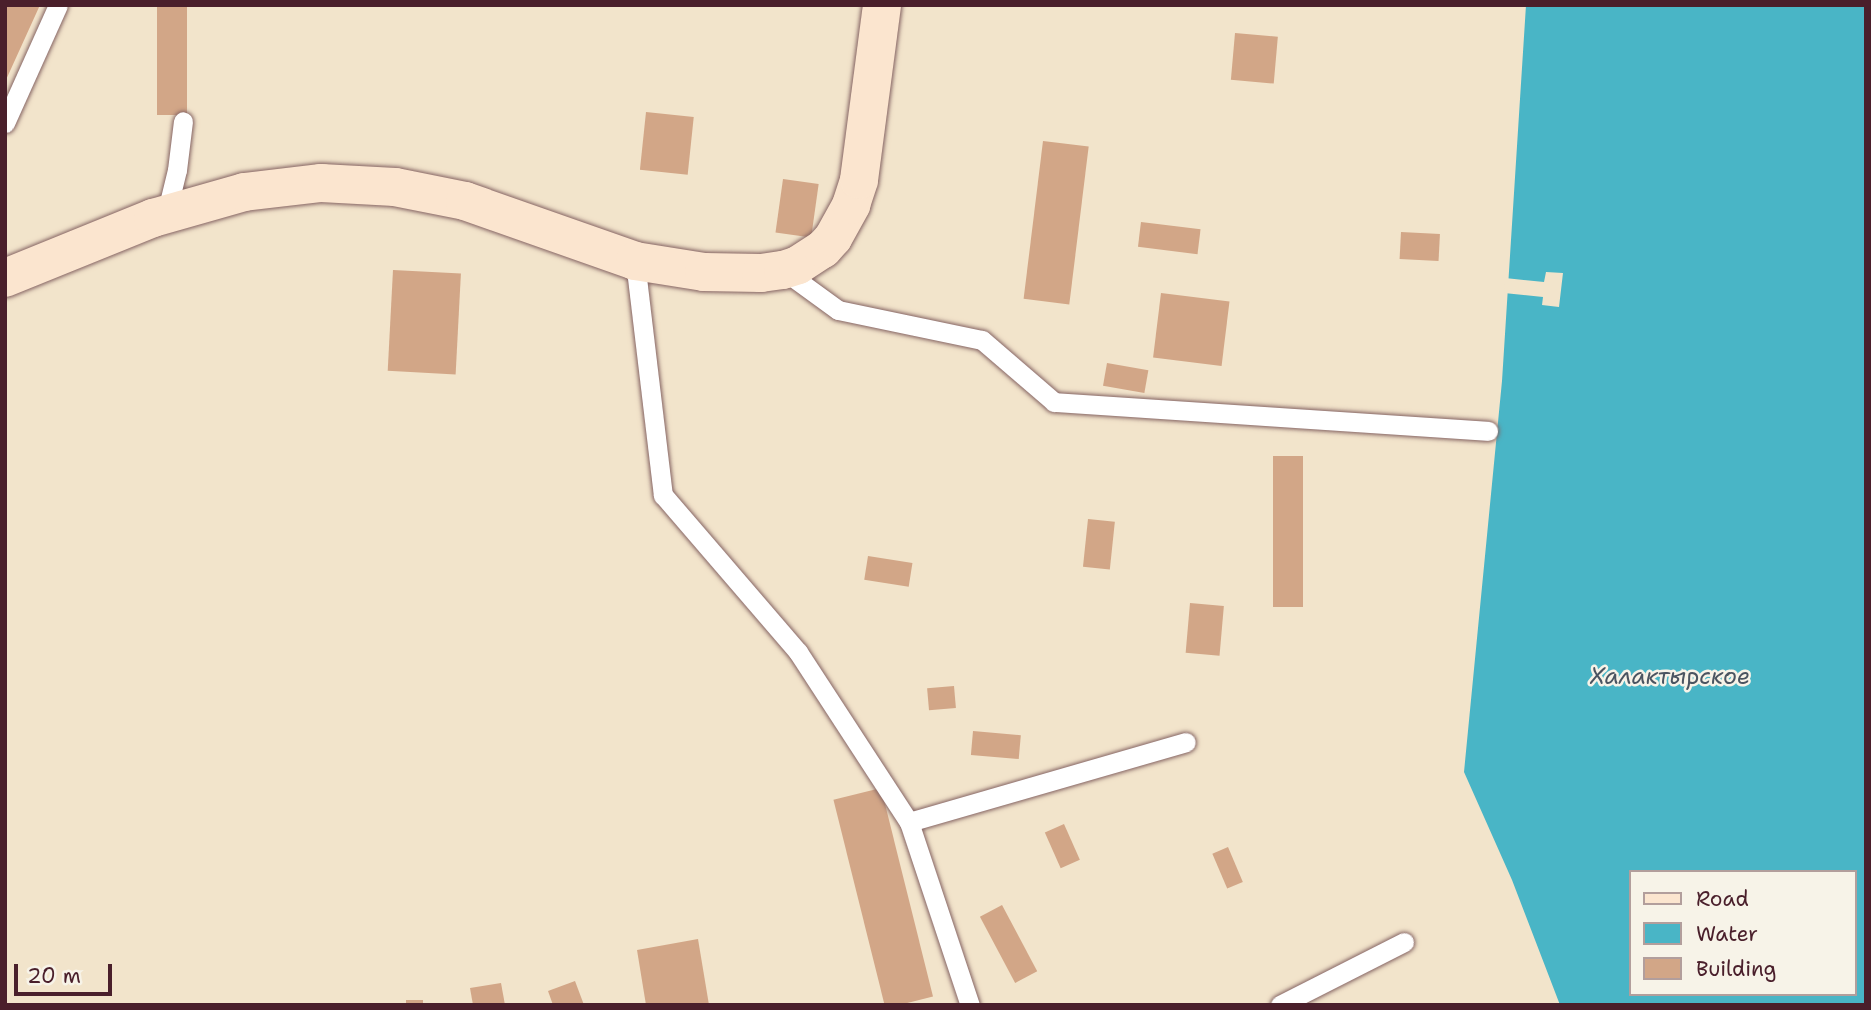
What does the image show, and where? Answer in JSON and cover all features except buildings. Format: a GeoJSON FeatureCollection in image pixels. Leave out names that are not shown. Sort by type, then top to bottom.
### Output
{"type":"FeatureCollection","features":[{"type":"Feature","properties":{"kind":"street"},"geometry":{"type":"LineString","coordinates":[[5,278],[166,215],[244,192],[281,186],[347,183],[395,187],[465,201],[635,261],[704,272],[761,273],[783,270],[798,265],[823,249],[833,238],[851,205],[859,180],[882,5]]}},
{"type":"Feature","properties":{"kind":"lane"},"geometry":{"type":"LineString","coordinates":[[5,123],[58,5]]}},
{"type":"Feature","properties":{"kind":"lane"},"geometry":{"type":"LineString","coordinates":[[166,215],[177,170],[183,121]]}},
{"type":"Feature","properties":{"kind":"lane"},"geometry":{"type":"LineString","coordinates":[[635,261],[663,495],[798,652],[909,822],[970,1005]]}},
{"type":"Feature","properties":{"kind":"lane"},"geometry":{"type":"LineString","coordinates":[[783,270],[838,310],[982,341],[1054,402],[1488,431]]}},
{"type":"Feature","properties":{"kind":"lane"},"geometry":{"type":"LineString","coordinates":[[909,822],[1186,742]]}},
{"type":"Feature","properties":{"kind":"lane"},"geometry":{"type":"LineString","coordinates":[[1280,1005],[1404,942]]}},
{"type":"Feature","properties":{"kind":"water","name":"Халактырское"},"geometry":{"type":"Polygon","coordinates":[[[1526,5],[1866,5],[1866,1005],[1560,1005],[1512,880],[1464,772],[1502,381],[1526,5]]]}},
{"type":"Feature","properties":{"kind":"pier"},"geometry":{"type":"Polygon","coordinates":[[[1546,272],[1563,273],[1559,307],[1542,305],[1543,297],[1504,293],[1505,278],[1544,282],[1546,272]]]}}]}
